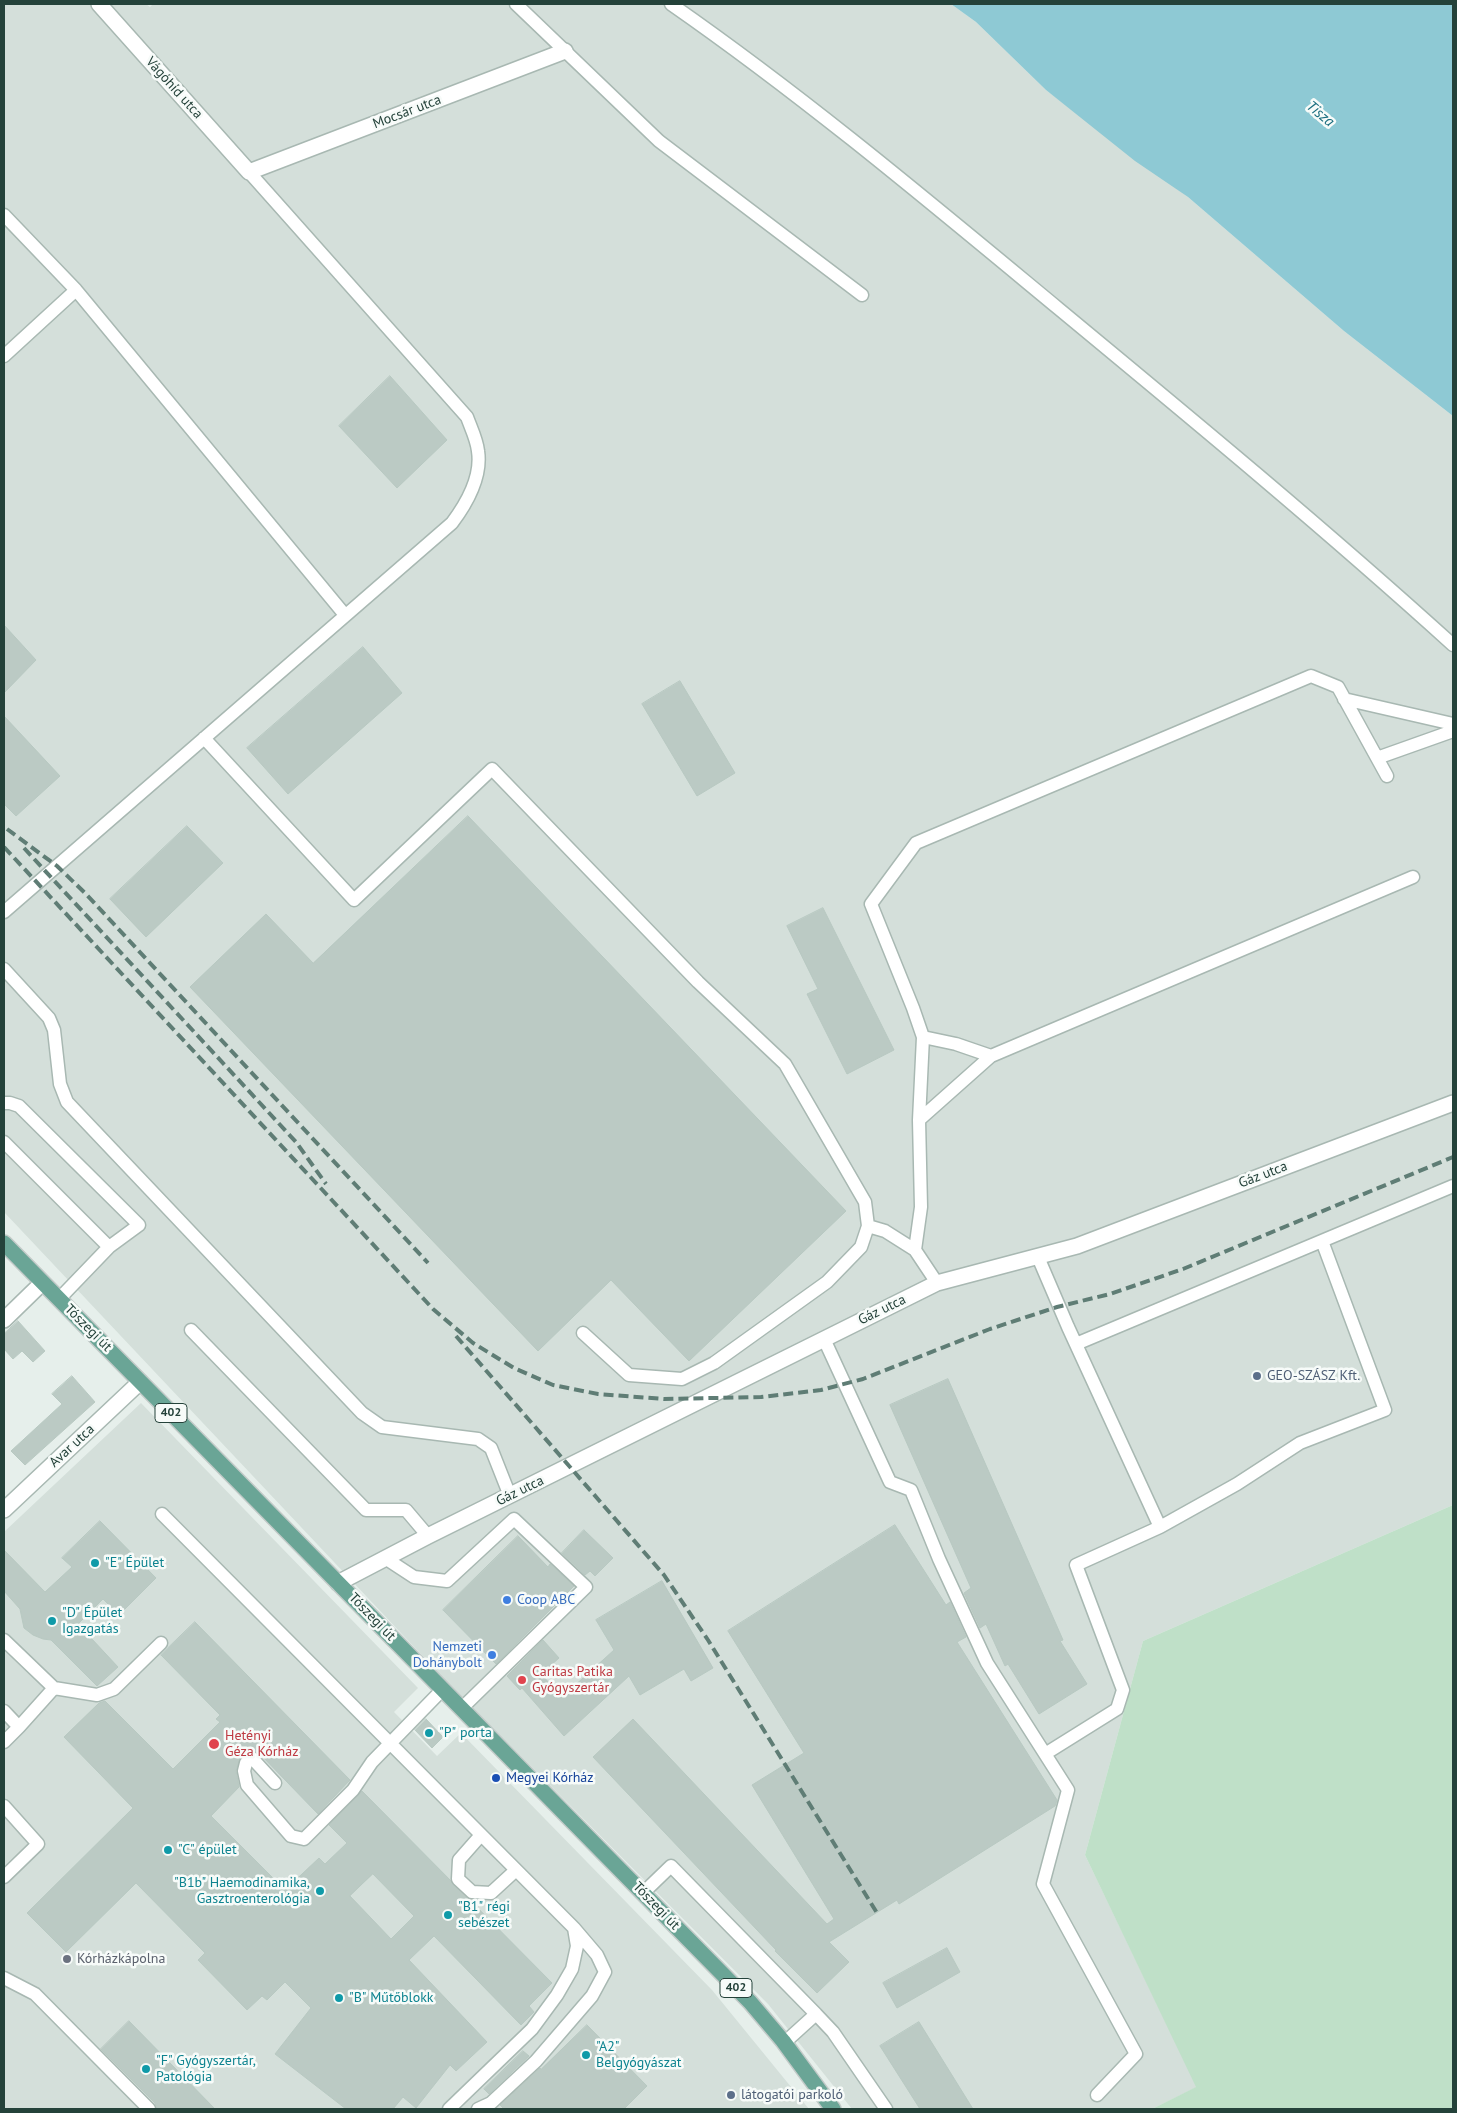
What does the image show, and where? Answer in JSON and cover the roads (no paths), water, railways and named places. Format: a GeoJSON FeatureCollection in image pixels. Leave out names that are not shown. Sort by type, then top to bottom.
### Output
{"type":"FeatureCollection","features":[{"type":"Feature","properties":{"kind":"main road","name":"Tószegi út"},"geometry":{"type":"LineString","coordinates":[[4,1243],[750,2002],[784,2043],[833,2109]]}},
{"type":"Feature","properties":{"kind":"street","name":"Vágóhíd utca"},"geometry":{"type":"LineString","coordinates":[[100,4],[249,172]]}},
{"type":"Feature","properties":{"kind":"street","name":"Mocsár utca"},"geometry":{"type":"LineString","coordinates":[[249,172],[565,51]]}},
{"type":"Feature","properties":{"kind":"street","name":"Gáz utca"},"geometry":{"type":"LineString","coordinates":[[338,1583],[428,1536],[937,1283],[1077,1246],[1453,1103]]}},
{"type":"Feature","properties":{"kind":"street"},"geometry":{"type":"LineString","coordinates":[[4,1320],[42,1283]]}},
{"type":"Feature","properties":{"kind":"street","name":"Avar utca"},"geometry":{"type":"LineString","coordinates":[[4,1510],[140,1382]]}},
{"type":"Feature","properties":{"kind":"lane"},"geometry":{"type":"LineString","coordinates":[[516,4],[659,141],[862,296]]}},
{"type":"Feature","properties":{"kind":"lane"},"geometry":{"type":"LineString","coordinates":[[671,4],[747,56],[917,191],[1287,498],[1453,645]]}},
{"type":"Feature","properties":{"kind":"lane"},"geometry":{"type":"LineString","coordinates":[[4,912],[452,523],[468,501],[476,476],[478,451],[467,417],[249,172]]}},
{"type":"Feature","properties":{"kind":"lane"},"geometry":{"type":"LineString","coordinates":[[4,215],[76,290],[345,615]]}},
{"type":"Feature","properties":{"kind":"lane"},"geometry":{"type":"LineString","coordinates":[[4,356],[76,290]]}},
{"type":"Feature","properties":{"kind":"lane"},"geometry":{"type":"LineString","coordinates":[[914,1250],[921,1207],[919,1120],[923,1037],[871,904],[916,843],[1312,676],[1338,687],[1387,776]]}},
{"type":"Feature","properties":{"kind":"lane"},"geometry":{"type":"LineString","coordinates":[[1344,699],[1453,724]]}},
{"type":"Feature","properties":{"kind":"lane"},"geometry":{"type":"LineString","coordinates":[[1377,758],[1453,731]]}},
{"type":"Feature","properties":{"kind":"lane"},"geometry":{"type":"LineString","coordinates":[[204,738],[354,900],[492,769],[698,982],[785,1064],[865,1202],[868,1226],[861,1247],[827,1282],[714,1364],[682,1379],[629,1375],[583,1333]]}},
{"type":"Feature","properties":{"kind":"lane"},"geometry":{"type":"LineString","coordinates":[[919,1120],[991,1056],[1413,876]]}},
{"type":"Feature","properties":{"kind":"lane"},"geometry":{"type":"LineString","coordinates":[[4,969],[49,1018],[54,1030],[60,1084],[67,1102],[362,1413],[382,1427],[478,1439],[491,1448],[510,1496]]}},
{"type":"Feature","properties":{"kind":"lane"},"geometry":{"type":"LineString","coordinates":[[923,1037],[956,1044],[991,1056]]}},
{"type":"Feature","properties":{"kind":"lane"},"geometry":{"type":"LineString","coordinates":[[4,1103],[19,1106],[139,1225],[109,1247],[59,1299]]}},
{"type":"Feature","properties":{"kind":"lane"},"geometry":{"type":"LineString","coordinates":[[4,1142],[109,1247]]}},
{"type":"Feature","properties":{"kind":"lane"},"geometry":{"type":"LineString","coordinates":[[1076,1344],[1453,1186]]}},
{"type":"Feature","properties":{"kind":"lane"},"geometry":{"type":"LineString","coordinates":[[868,1226],[886,1231],[914,1250],[937,1283]]}},
{"type":"Feature","properties":{"kind":"lane"},"geometry":{"type":"LineString","coordinates":[[1045,1754],[1117,1709],[1123,1690],[1076,1565],[1160,1527],[1237,1484],[1300,1443],[1385,1410],[1322,1241]]}},
{"type":"Feature","properties":{"kind":"lane"},"geometry":{"type":"LineString","coordinates":[[1038,1257],[1160,1527]]}},
{"type":"Feature","properties":{"kind":"lane"},"geometry":{"type":"LineString","coordinates":[[191,1330],[366,1510],[406,1510],[428,1536]]}},
{"type":"Feature","properties":{"kind":"lane"},"geometry":{"type":"LineString","coordinates":[[824,1339],[890,1482],[911,1490],[939,1559],[987,1663],[1068,1790],[1043,1884],[1136,2054],[1096,2095]]}},
{"type":"Feature","properties":{"kind":"lane"},"geometry":{"type":"LineString","coordinates":[[162,1514],[574,1928],[598,1955],[605,1972],[592,1996],[536,2061],[491,2103],[478,2109]]}},
{"type":"Feature","properties":{"kind":"lane"},"geometry":{"type":"LineString","coordinates":[[385,1558],[414,1577],[447,1581],[514,1519],[586,1587],[461,1709]]}},
{"type":"Feature","properties":{"kind":"lane"},"geometry":{"type":"LineString","coordinates":[[4,1640],[54,1688],[97,1695],[114,1689],[161,1643]]}},
{"type":"Feature","properties":{"kind":"lane"},"geometry":{"type":"LineString","coordinates":[[4,1742],[54,1688]]}},
{"type":"Feature","properties":{"kind":"lane"},"geometry":{"type":"LineString","coordinates":[[275,1783],[251,1757],[246,1763],[244,1770],[247,1785],[291,1836],[304,1839],[353,1790],[372,1762],[442,1690]]}},
{"type":"Feature","properties":{"kind":"lane"},"geometry":{"type":"LineString","coordinates":[[4,1711],[19,1727]]}},
{"type":"Feature","properties":{"kind":"lane"},"geometry":{"type":"LineString","coordinates":[[4,1806],[38,1844],[4,1877]]}},
{"type":"Feature","properties":{"kind":"lane"},"geometry":{"type":"LineString","coordinates":[[481,1834],[459,1860],[458,1878],[472,1892],[491,1893],[516,1870]]}},
{"type":"Feature","properties":{"kind":"lane"},"geometry":{"type":"LineString","coordinates":[[643,1893],[671,1866],[833,2032],[886,2109]]}},
{"type":"Feature","properties":{"kind":"lane"},"geometry":{"type":"LineString","coordinates":[[456,2107],[532,2029],[557,1995],[572,1969],[577,1946],[574,1928]]}},
{"type":"Feature","properties":{"kind":"lane"},"geometry":{"type":"LineString","coordinates":[[4,1978],[36,1994],[149,2109]]}},
{"type":"Feature","properties":{"kind":"lane"},"geometry":{"type":"LineString","coordinates":[[784,2043],[816,2014]]}},
{"type":"Feature","properties":{"kind":"lane"},"geometry":{"type":"LineString","coordinates":[[532,2029],[549,2045]]}},
{"type":"Feature","properties":{"kind":"water","name":"Tisza"},"geometry":{"type":"Polygon","coordinates":[[[951,4],[1453,4],[1453,416],[1344,331],[1188,197],[1135,161],[1046,90],[976,22],[951,4]]]}},
{"type":"Feature","properties":{"kind":"railway"},"geometry":{"type":"LineString","coordinates":[[7,829],[57,866],[86,894],[428,1263]]}},
{"type":"Feature","properties":{"kind":"railway"},"geometry":{"type":"LineString","coordinates":[[4,847],[433,1309],[473,1343],[514,1368],[553,1385],[598,1394],[664,1399],[761,1397],[821,1390],[863,1379],[990,1329],[1057,1307],[1110,1294],[1183,1269],[1453,1157]]}},
{"type":"Feature","properties":{"kind":"railway"},"geometry":{"type":"LineString","coordinates":[[24,848],[296,1142],[326,1184]]}},
{"type":"Feature","properties":{"kind":"railway"},"geometry":{"type":"LineString","coordinates":[[456,1336],[664,1575],[708,1640],[877,1913]]}},
{"type":"Feature","properties":{"kind":"place","name":"GEO-SZÁSZ Kft."},"geometry":{"type":"Point","coordinates":[1257,1376]}},
{"type":"Feature","properties":{"kind":"place","name":"\"E\" Épület"},"geometry":{"type":"Point","coordinates":[95,1563]}},
{"type":"Feature","properties":{"kind":"place","name":"Coop ABC"},"geometry":{"type":"Point","coordinates":[507,1600]}},
{"type":"Feature","properties":{"kind":"place","name":"\"D\" Épület Igazgatás"},"geometry":{"type":"Point","coordinates":[52,1621]}},
{"type":"Feature","properties":{"kind":"place","name":"Nemzeti Dohánybolt"},"geometry":{"type":"Point","coordinates":[492,1655]}},
{"type":"Feature","properties":{"kind":"place","name":"Caritas Patika Gyógyszertár"},"geometry":{"type":"Point","coordinates":[522,1680]}},
{"type":"Feature","properties":{"kind":"place","name":"\"P\" porta"},"geometry":{"type":"Point","coordinates":[429,1733]}},
{"type":"Feature","properties":{"kind":"place","name":"Hetényi Géza Kórház"},"geometry":{"type":"Point","coordinates":[214,1744]}},
{"type":"Feature","properties":{"kind":"place","name":"Megyei Kórház"},"geometry":{"type":"Point","coordinates":[496,1778]}},
{"type":"Feature","properties":{"kind":"place","name":"\"C\" épület"},"geometry":{"type":"Point","coordinates":[168,1850]}},
{"type":"Feature","properties":{"kind":"place","name":"\"B1b\" Haemodinamika, Gasztroenterológia"},"geometry":{"type":"Point","coordinates":[320,1891]}},
{"type":"Feature","properties":{"kind":"place","name":"\"B1\" régi sebészet"},"geometry":{"type":"Point","coordinates":[448,1915]}},
{"type":"Feature","properties":{"kind":"place","name":"Kórházkápolna"},"geometry":{"type":"Point","coordinates":[67,1959]}},
{"type":"Feature","properties":{"kind":"place","name":"\"B\" Műtőblokk"},"geometry":{"type":"Point","coordinates":[339,1998]}},
{"type":"Feature","properties":{"kind":"place","name":"\"A2\" Belgyógyászat"},"geometry":{"type":"Point","coordinates":[586,2055]}},
{"type":"Feature","properties":{"kind":"place","name":"\"F\" Gyógyszertár, Patológia"},"geometry":{"type":"Point","coordinates":[146,2069]}},
{"type":"Feature","properties":{"kind":"place","name":"látogatói parkoló"},"geometry":{"type":"Point","coordinates":[731,2095]}}]}
